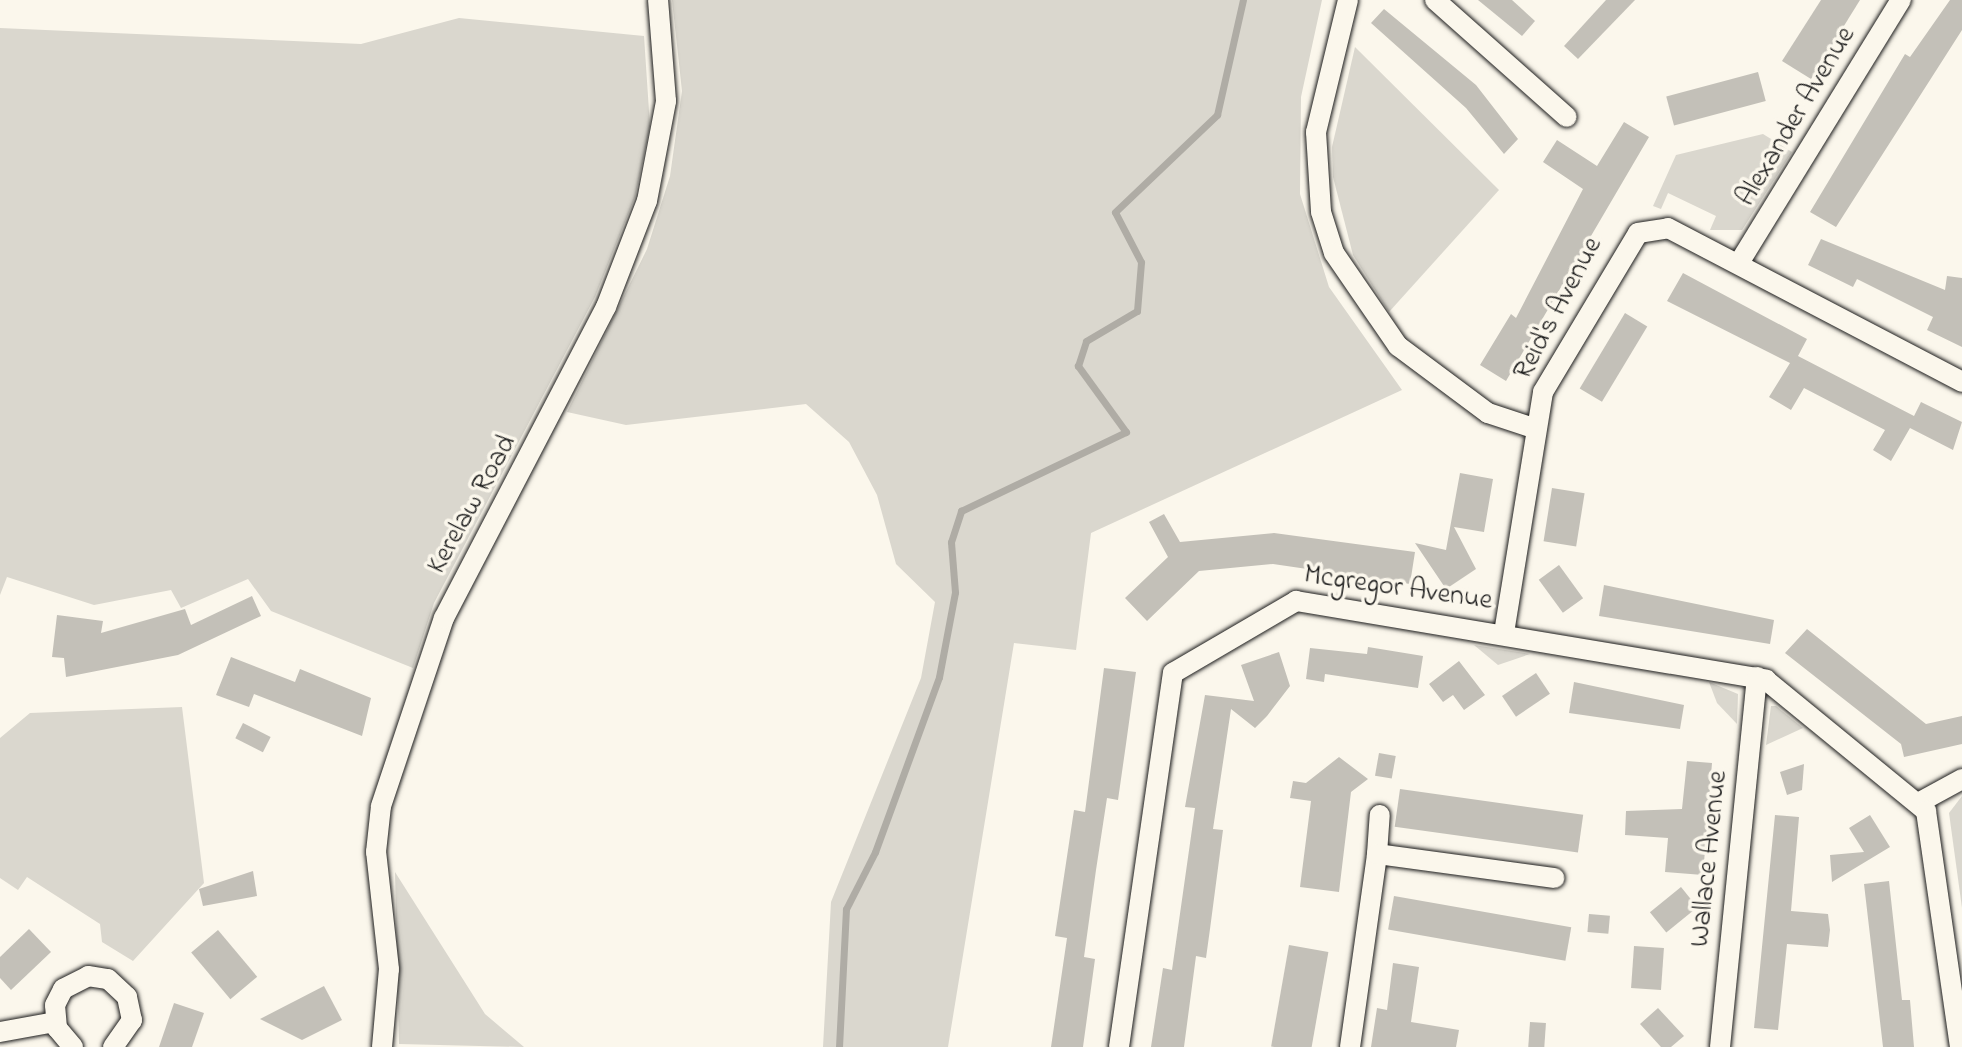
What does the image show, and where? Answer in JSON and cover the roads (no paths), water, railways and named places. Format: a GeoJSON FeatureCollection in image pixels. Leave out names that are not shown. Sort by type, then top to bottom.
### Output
{"type":"FeatureCollection","features":[{"type":"Feature","properties":{"kind":"street","name":"Kerelaw Road"},"geometry":{"type":"LineString","coordinates":[[382,1047],[389,969],[376,852],[381,806],[444,618],[606,307],[647,201],[666,101],[658,0]]}},
{"type":"Feature","properties":{"kind":"street"},"geometry":{"type":"LineString","coordinates":[[1348,0],[1316,132],[1321,212],[1334,253],[1398,346],[1488,413],[1533,428]]}},
{"type":"Feature","properties":{"kind":"street"},"geometry":{"type":"LineString","coordinates":[[1435,0],[1567,117]]}},
{"type":"Feature","properties":{"kind":"street","name":"Alexander Avenue"},"geometry":{"type":"LineString","coordinates":[[1739,263],[1901,0]]}},
{"type":"Feature","properties":{"kind":"street","name":"Reid's Avenue"},"geometry":{"type":"LineString","coordinates":[[1504,633],[1533,428],[1543,392],[1632,237],[1668,228],[1962,382]]}},
{"type":"Feature","properties":{"kind":"street","name":"Mcgregor Avenue"},"geometry":{"type":"LineString","coordinates":[[1119,1047],[1173,673],[1285,602],[1504,633],[1757,677],[1920,802]]}},
{"type":"Feature","properties":{"kind":"street","name":"Wallace Avenue"},"geometry":{"type":"LineString","coordinates":[[1720,1047],[1757,677]]}},
{"type":"Feature","properties":{"kind":"street"},"geometry":{"type":"LineString","coordinates":[[1960,1047],[1959,1003],[1920,802],[1962,779]]}},
{"type":"Feature","properties":{"kind":"street"},"geometry":{"type":"LineString","coordinates":[[1350,1047],[1380,815]]}},
{"type":"Feature","properties":{"kind":"street"},"geometry":{"type":"LineString","coordinates":[[1377,854],[1554,878]]}},
{"type":"Feature","properties":{"kind":"street"},"geometry":{"type":"LineString","coordinates":[[73,1047],[55,1022],[55,1005],[74,981],[108,979],[132,1010],[127,1033],[113,1047]]}},
{"type":"Feature","properties":{"kind":"street"},"geometry":{"type":"LineString","coordinates":[[0,1032],[55,1022]]}},
{"type":"Feature","properties":{"kind":"waterway"},"geometry":{"type":"LineString","coordinates":[[839,1047],[846,909],[875,852],[939,677],[955,592],[951,542],[961,511],[1126,432],[1078,366],[1086,341],[1137,311],[1141,262],[1115,212],[1217,115],[1243,0]]}}]}
